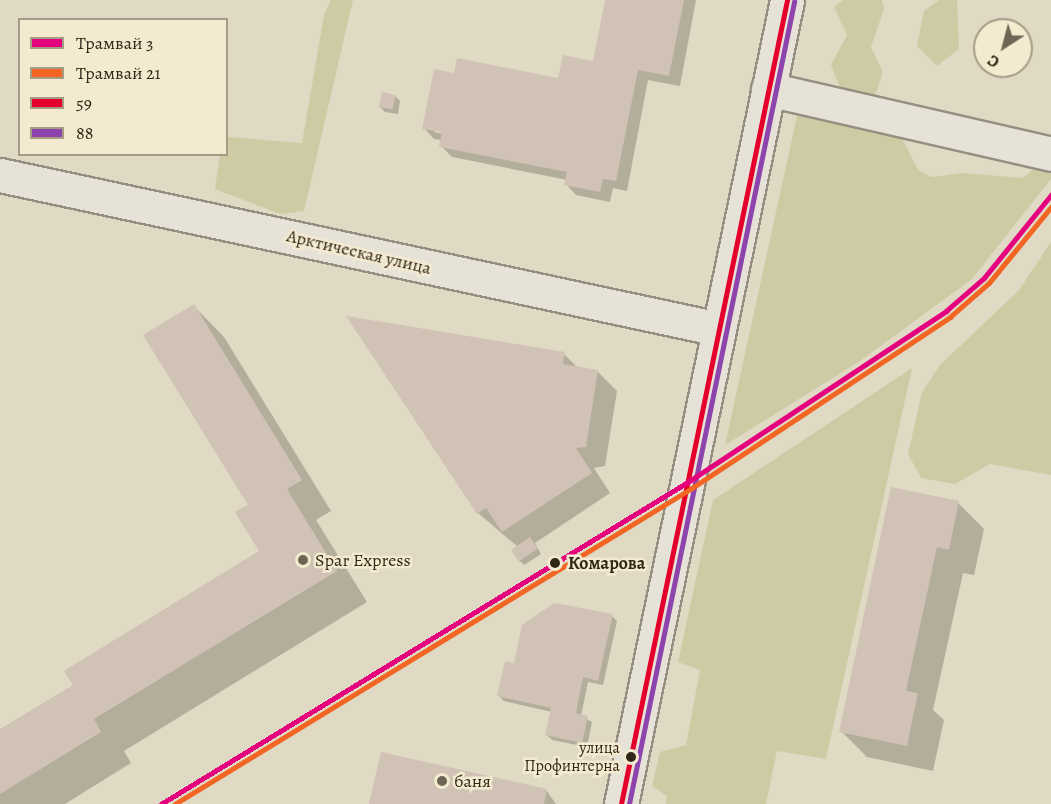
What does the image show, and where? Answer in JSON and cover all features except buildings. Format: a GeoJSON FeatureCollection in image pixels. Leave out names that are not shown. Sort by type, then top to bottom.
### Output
{"type":"FeatureCollection","features":[{"type":"Feature","properties":{"kind":"street"},"geometry":{"type":"LineString","coordinates":[[621,804],[787,0]]}},
{"type":"Feature","properties":{"kind":"street"},"geometry":{"type":"LineString","coordinates":[[768,89],[1051,154]]}},
{"type":"Feature","properties":{"kind":"street","name":"Арктическая улица"},"geometry":{"type":"LineString","coordinates":[[0,175],[718,329]]}},
{"type":"Feature","properties":{"kind":"shaded area"},"geometry":{"type":"Polygon","coordinates":[[[331,0],[353,0],[304,211],[280,214],[215,189],[220,156],[228,156],[228,137],[302,143],[324,15],[331,0]]]}},
{"type":"Feature","properties":{"kind":"shaded area"},"geometry":{"type":"Polygon","coordinates":[[[843,0],[882,0],[884,9],[871,47],[883,72],[873,102],[843,95],[831,65],[847,35],[834,7],[843,0]]]}},
{"type":"Feature","properties":{"kind":"shaded area"},"geometry":{"type":"Polygon","coordinates":[[[939,0],[957,0],[959,49],[937,66],[917,46],[924,11],[939,0]]]}},
{"type":"Feature","properties":{"kind":"shaded area"},"geometry":{"type":"Polygon","coordinates":[[[825,112],[899,133],[919,171],[932,177],[962,173],[1023,178],[1037,166],[1051,170],[1051,179],[972,279],[860,361],[725,445],[797,116],[825,112]]]}},
{"type":"Feature","properties":{"kind":"shaded area"},"geometry":{"type":"Polygon","coordinates":[[[1051,242],[1051,475],[990,464],[955,484],[921,478],[908,454],[922,392],[940,365],[1019,290],[1051,242]]]}},
{"type":"Feature","properties":{"kind":"shaded area"},"geometry":{"type":"Polygon","coordinates":[[[912,368],[826,759],[777,751],[766,804],[666,804],[667,796],[652,786],[660,752],[686,745],[700,670],[678,662],[713,500],[912,368]]]}},
{"type":"Feature","properties":{"kind":"tram line","name":"3"},"geometry":{"type":"LineString","coordinates":[[161,804],[688,482],[946,311],[984,278],[1051,195]]}},
{"type":"Feature","properties":{"kind":"tram line","name":"21"},"geometry":{"type":"LineString","coordinates":[[175,804],[692,488],[950,317],[989,283],[1051,207]]}},
{"type":"Feature","properties":{"kind":"transit line","name":"59"},"geometry":{"type":"LineString","coordinates":[[621,804],[787,0]]}},
{"type":"Feature","properties":{"kind":"transit line","name":"88"},"geometry":{"type":"LineString","coordinates":[[629,804],[794,2]]}},
{"type":"Feature","properties":{"kind":"place","name":"Spar Express"},"geometry":{"type":"Point","coordinates":[303,560]}},
{"type":"Feature","properties":{"kind":"place","name":"Комарова"},"geometry":{"type":"Point","coordinates":[555,563]}},
{"type":"Feature","properties":{"kind":"place","name":"улица Профинтерна"},"geometry":{"type":"Point","coordinates":[631,757]}},
{"type":"Feature","properties":{"kind":"place","name":"баня"},"geometry":{"type":"Point","coordinates":[442,781]}}]}
